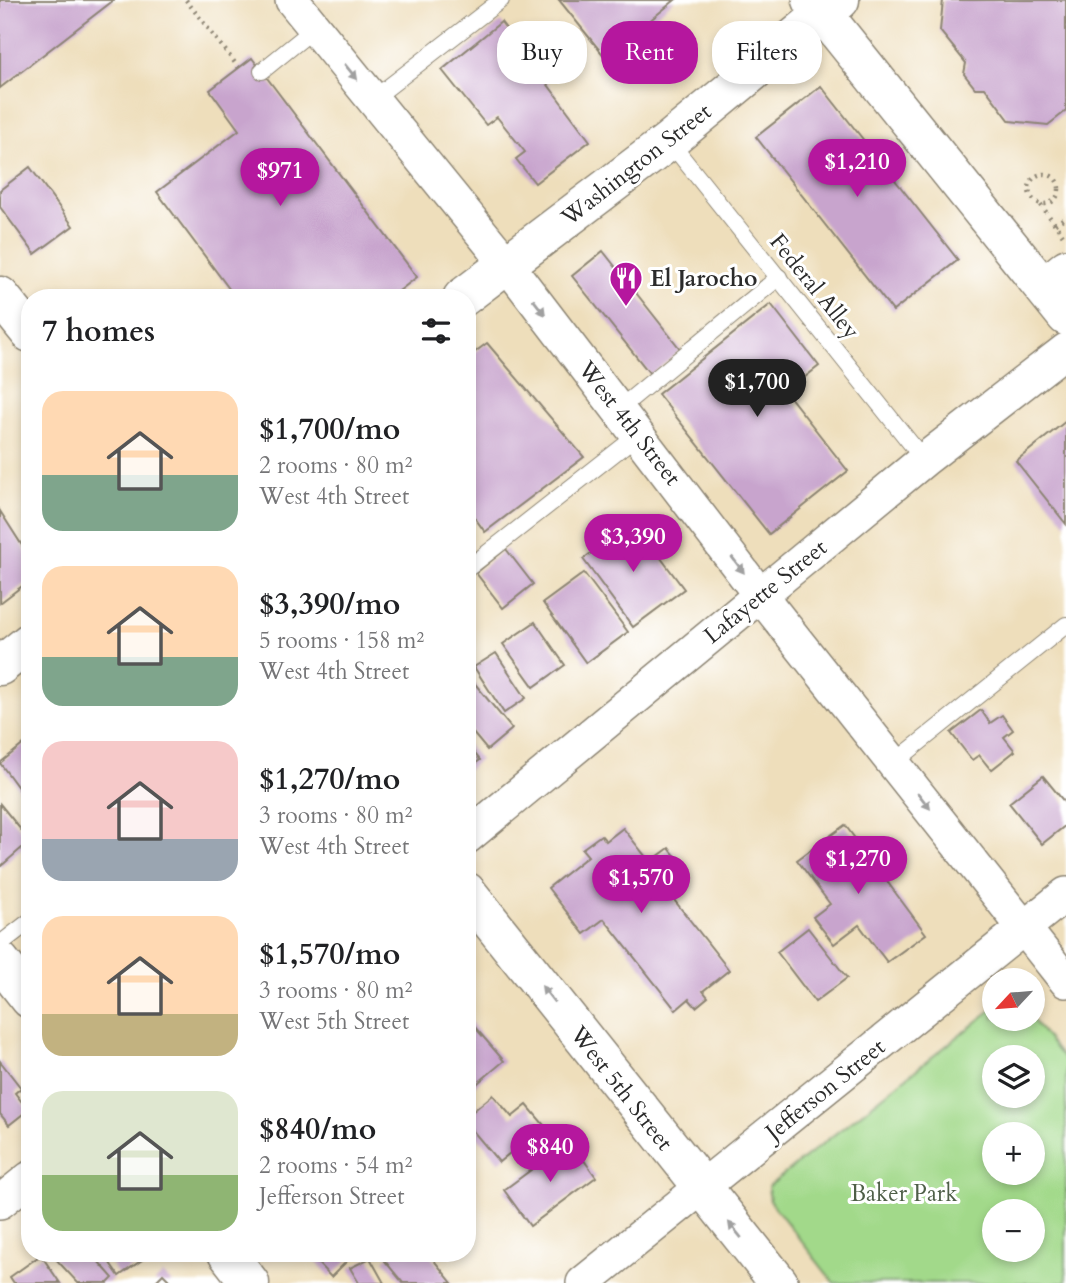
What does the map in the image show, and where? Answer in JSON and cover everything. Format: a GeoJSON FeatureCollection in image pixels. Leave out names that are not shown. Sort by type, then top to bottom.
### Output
{"type":"FeatureCollection","features":[{"type":"Feature","properties":{"kind":"main road","name":"Washington Street"},"geometry":{"type":"LineString","coordinates":[[473,289],[669,141],[825,5]]}},
{"type":"Feature","properties":{"kind":"main road"},"geometry":{"type":"LineString","coordinates":[[825,5],[1053,276],[1066,316]]}},
{"type":"Feature","properties":{"kind":"main road"},"geometry":{"type":"LineString","coordinates":[[0,296],[21,322]]}},
{"type":"Feature","properties":{"kind":"main road"},"geometry":{"type":"LineString","coordinates":[[0,666],[21,649]]}},
{"type":"Feature","properties":{"kind":"main road","name":"West 5th Street"},"geometry":{"type":"LineString","coordinates":[[476,903],[779,1283]]}},
{"type":"Feature","properties":{"kind":"main road"},"geometry":{"type":"LineString","coordinates":[[0,961],[21,988]]}},
{"type":"Feature","properties":{"kind":"main road"},"geometry":{"type":"LineString","coordinates":[[234,1262],[250,1283]]}},
{"type":"Feature","properties":{"kind":"street","name":"West 4th Street"},"geometry":{"type":"LineString","coordinates":[[292,0],[506,263],[760,595],[1066,981]]}},
{"type":"Feature","properties":{"kind":"street","name":"Lafayette Street"},"geometry":{"type":"LineString","coordinates":[[476,830],[924,460],[1066,350]]}},
{"type":"Feature","properties":{"kind":"street","name":"Jefferson Street"},"geometry":{"type":"LineString","coordinates":[[583,1283],[1066,894]]}},
{"type":"Feature","properties":{"kind":"street"},"geometry":{"type":"LineString","coordinates":[[0,1202],[21,1185]]}},
{"type":"Feature","properties":{"kind":"lane"},"geometry":{"type":"LineString","coordinates":[[373,99],[501,0]]}},
{"type":"Feature","properties":{"kind":"lane"},"geometry":{"type":"LineString","coordinates":[[262,71],[315,28]]}},
{"type":"Feature","properties":{"kind":"lane","name":"Federal Alley"},"geometry":{"type":"LineString","coordinates":[[669,141],[924,460]]}},
{"type":"Feature","properties":{"kind":"lane"},"geometry":{"type":"LineString","coordinates":[[476,561],[629,421],[779,277]]}},
{"type":"Feature","properties":{"kind":"lane"},"geometry":{"type":"LineString","coordinates":[[895,762],[1066,625]]}},
{"type":"Feature","properties":{"kind":"lane"},"geometry":{"type":"LineString","coordinates":[[0,944],[21,928]]}},
{"type":"Feature","properties":{"kind":"path"},"geometry":{"type":"LineString","coordinates":[[186,0],[239,68]]}},
{"type":"Feature","properties":{"kind":"path"},"geometry":{"type":"LineString","coordinates":[[1066,197],[1059,189],[1056,179],[1043,174],[1031,182],[1028,197],[1040,204],[1066,238]]}},
{"type":"Feature","properties":{"kind":"path"},"geometry":{"type":"LineString","coordinates":[[1040,204],[1052,203],[1059,189]]}},
{"type":"Feature","properties":{"kind":"path"},"geometry":{"type":"LineString","coordinates":[[1055,224],[1066,217]]}},
{"type":"Feature","properties":{"kind":"green space","name":"Baker Park"},"geometry":{"type":"Polygon","coordinates":[[[982,1018],[982,1031],[1041,1031],[1066,1062],[1066,1283],[834,1283],[770,1201],[768,1187],[982,1018]]]}},
{"type":"Feature","properties":{"kind":"building"},"geometry":{"type":"Polygon","coordinates":[[[0,0],[114,0],[0,88],[0,0]]]}},
{"type":"Feature","properties":{"kind":"building"},"geometry":{"type":"Polygon","coordinates":[[[559,0],[675,0],[649,21],[601,21],[601,52],[587,35],[587,21],[576,21],[559,0]]]}},
{"type":"Feature","properties":{"kind":"building"},"geometry":{"type":"Polygon","coordinates":[[[943,0],[1066,0],[1066,111],[1048,125],[1010,121],[985,88],[975,88],[964,74],[966,63],[940,31],[943,0]]]}},
{"type":"Feature","properties":{"kind":"building"},"geometry":{"type":"Polygon","coordinates":[[[497,25],[497,84],[547,84],[590,141],[535,183],[516,159],[525,152],[497,117],[486,125],[442,70],[497,25]]]}},
{"type":"Feature","properties":{"kind":"building"},"geometry":{"type":"Polygon","coordinates":[[[252,58],[417,277],[402,289],[229,289],[157,192],[239,130],[210,90],[252,58]]]}},
{"type":"Feature","properties":{"kind":"building"},"geometry":{"type":"Polygon","coordinates":[[[821,86],[958,260],[893,311],[756,137],[821,86]]]}},
{"type":"Feature","properties":{"kind":"building"},"geometry":{"type":"Polygon","coordinates":[[[30,167],[73,226],[35,254],[0,207],[0,190],[30,167]]]}},
{"type":"Feature","properties":{"kind":"building"},"geometry":{"type":"Polygon","coordinates":[[[603,251],[681,350],[651,375],[572,276],[603,251]]]}},
{"type":"Feature","properties":{"kind":"building"},"geometry":{"type":"Polygon","coordinates":[[[771,304],[819,366],[786,392],[848,471],[769,534],[658,394],[771,304]]]}},
{"type":"Feature","properties":{"kind":"building"},"geometry":{"type":"Polygon","coordinates":[[[487,343],[584,457],[485,532],[476,520],[476,351],[487,343]]]}},
{"type":"Feature","properties":{"kind":"building"},"geometry":{"type":"Polygon","coordinates":[[[1066,421],[1066,524],[1016,461],[1066,421]]]}},
{"type":"Feature","properties":{"kind":"building"},"geometry":{"type":"Polygon","coordinates":[[[0,511],[21,544],[21,587],[0,603],[0,511]]]}},
{"type":"Feature","properties":{"kind":"building"},"geometry":{"type":"Polygon","coordinates":[[[634,522],[684,589],[633,627],[583,559],[634,522]]]}},
{"type":"Feature","properties":{"kind":"building"},"geometry":{"type":"Polygon","coordinates":[[[506,549],[533,584],[503,608],[476,573],[506,549]]]}},
{"type":"Feature","properties":{"kind":"building"},"geometry":{"type":"Polygon","coordinates":[[[584,573],[628,632],[586,663],[543,603],[584,573]]]}},
{"type":"Feature","properties":{"kind":"building"},"geometry":{"type":"Polygon","coordinates":[[[535,622],[565,665],[534,687],[503,644],[535,622]]]}},
{"type":"Feature","properties":{"kind":"building"},"geometry":{"type":"Polygon","coordinates":[[[496,653],[526,698],[504,713],[476,670],[476,666],[496,653]]]}},
{"type":"Feature","properties":{"kind":"building"},"geometry":{"type":"Polygon","coordinates":[[[476,685],[512,729],[487,750],[476,737],[476,685]]]}},
{"type":"Feature","properties":{"kind":"building"},"geometry":{"type":"Polygon","coordinates":[[[981,710],[990,723],[1002,715],[1013,730],[1004,737],[1015,751],[991,770],[979,755],[972,760],[951,733],[981,710]]]}},
{"type":"Feature","properties":{"kind":"building"},"geometry":{"type":"Polygon","coordinates":[[[21,746],[21,792],[0,763],[21,746]]]}},
{"type":"Feature","properties":{"kind":"building"},"geometry":{"type":"Polygon","coordinates":[[[1043,776],[1066,804],[1066,825],[1042,844],[1009,803],[1043,776]]]}},
{"type":"Feature","properties":{"kind":"building"},"geometry":{"type":"Polygon","coordinates":[[[0,804],[21,830],[21,849],[0,867],[0,804]]]}},
{"type":"Feature","properties":{"kind":"building"},"geometry":{"type":"Polygon","coordinates":[[[845,825],[926,934],[887,962],[859,925],[834,944],[813,917],[830,904],[797,860],[845,825]]]}},
{"type":"Feature","properties":{"kind":"building"},"geometry":{"type":"Polygon","coordinates":[[[623,828],[650,862],[669,848],[682,864],[660,882],[729,970],[703,991],[708,997],[696,1007],[689,999],[676,1010],[604,919],[584,934],[548,888],[588,856],[582,849],[601,835],[606,841],[623,828]]]}},
{"type":"Feature","properties":{"kind":"building"},"geometry":{"type":"Polygon","coordinates":[[[808,928],[847,978],[815,1002],[777,952],[808,928]]]}},
{"type":"Feature","properties":{"kind":"building"},"geometry":{"type":"Polygon","coordinates":[[[476,1028],[504,1061],[476,1084],[476,1028]]]}},
{"type":"Feature","properties":{"kind":"building"},"geometry":{"type":"Polygon","coordinates":[[[0,1061],[21,1088],[15,1093],[21,1101],[21,1116],[9,1125],[0,1114],[0,1061]]]}},
{"type":"Feature","properties":{"kind":"building"},"geometry":{"type":"Polygon","coordinates":[[[493,1095],[512,1117],[527,1105],[544,1125],[499,1162],[476,1135],[476,1109],[493,1095]]]}},
{"type":"Feature","properties":{"kind":"building"},"geometry":{"type":"Polygon","coordinates":[[[570,1141],[596,1177],[530,1226],[504,1190],[570,1141]]]}},
{"type":"Feature","properties":{"kind":"building"},"geometry":{"type":"Polygon","coordinates":[[[31,1262],[46,1262],[60,1283],[14,1283],[10,1277],[31,1262]]]}},
{"type":"Feature","properties":{"kind":"building"},"geometry":{"type":"Polygon","coordinates":[[[59,1262],[99,1262],[113,1278],[108,1283],[78,1283],[59,1262]]]}},
{"type":"Feature","properties":{"kind":"building"},"geometry":{"type":"Polygon","coordinates":[[[109,1262],[139,1262],[119,1276],[109,1262]]]}},
{"type":"Feature","properties":{"kind":"building"},"geometry":{"type":"Polygon","coordinates":[[[317,1262],[346,1262],[331,1277],[317,1262]]]}},
{"type":"Feature","properties":{"kind":"building"},"geometry":{"type":"Polygon","coordinates":[[[362,1262],[372,1262],[384,1283],[359,1283],[350,1268],[362,1262]]]}},
{"type":"Feature","properties":{"kind":"building"},"geometry":{"type":"Polygon","coordinates":[[[386,1262],[435,1262],[452,1283],[403,1283],[386,1262]]]}},
{"type":"Feature","properties":{"kind":"building"},"geometry":{"type":"Polygon","coordinates":[[[163,1274],[172,1283],[154,1283],[163,1274]]]}},
{"type":"Feature","properties":{"kind":"place","name":"El Jarocho"},"geometry":{"type":"Point","coordinates":[626,308]}}]}
